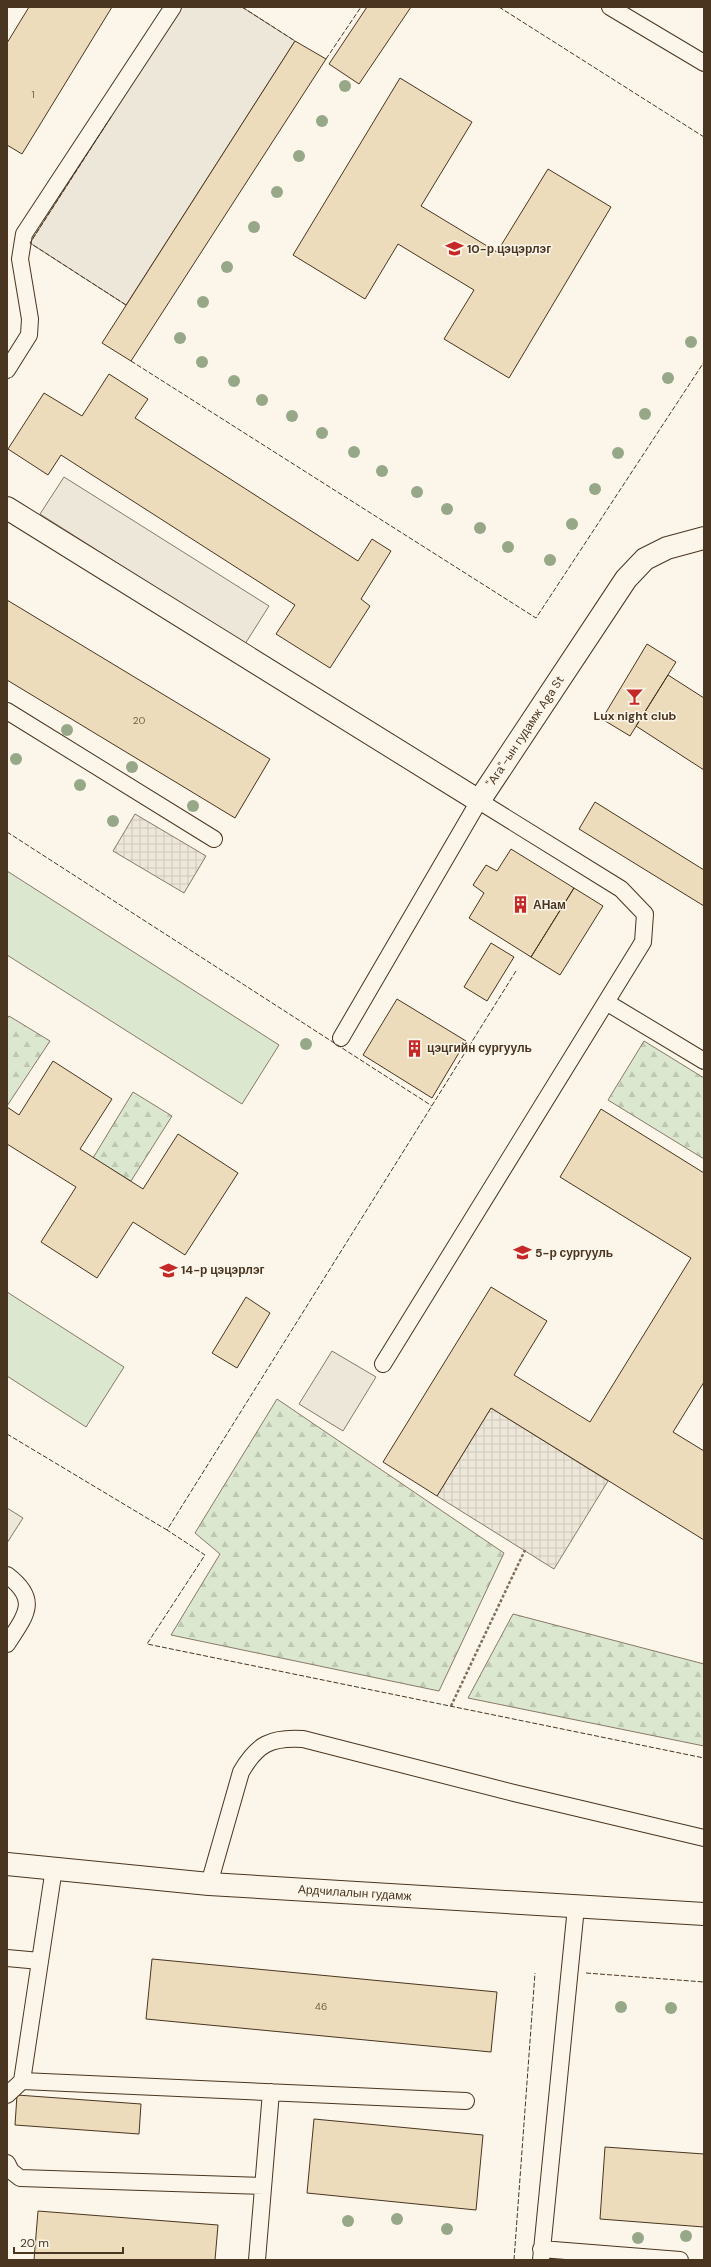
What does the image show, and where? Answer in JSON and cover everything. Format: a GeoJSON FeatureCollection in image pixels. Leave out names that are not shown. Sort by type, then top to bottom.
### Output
{"type":"FeatureCollection","features":[{"type":"Feature","properties":{"kind":"street"},"geometry":{"type":"LineString","coordinates":[[7,508],[479,801]]}},
{"type":"Feature","properties":{"kind":"street","name":"\"Ага\"-ын гудамж Aga St"},"geometry":{"type":"LineString","coordinates":[[479,801],[626,579],[645,559],[667,548],[704,538]]}},
{"type":"Feature","properties":{"kind":"street","name":"Ардчилалын гудамж"},"geometry":{"type":"LineString","coordinates":[[7,1864],[209,1884],[704,1914]]}},
{"type":"Feature","properties":{"kind":"lane"},"geometry":{"type":"LineString","coordinates":[[7,370],[28,335],[30,319],[20,259],[24,234],[173,7]]}},
{"type":"Feature","properties":{"kind":"lane"},"geometry":{"type":"LineString","coordinates":[[610,7],[704,63]]}},
{"type":"Feature","properties":{"kind":"lane"},"geometry":{"type":"LineString","coordinates":[[7,711],[214,839]]}},
{"type":"Feature","properties":{"kind":"lane"},"geometry":{"type":"LineString","coordinates":[[341,1038],[479,801],[621,889],[645,914],[643,942],[383,1364]]}},
{"type":"Feature","properties":{"kind":"lane"},"geometry":{"type":"LineString","coordinates":[[606,1002],[704,1061]]}},
{"type":"Feature","properties":{"kind":"lane"},"geometry":{"type":"LineString","coordinates":[[7,1575],[21,1585],[27,1602],[25,1616],[7,1644]]}},
{"type":"Feature","properties":{"kind":"lane"},"geometry":{"type":"LineString","coordinates":[[209,1884],[241,1772],[250,1755],[266,1744],[285,1738],[303,1739],[514,1794],[704,1838]]}},
{"type":"Feature","properties":{"kind":"lane"},"geometry":{"type":"LineString","coordinates":[[7,2095],[22,2081],[54,1868]]}},
{"type":"Feature","properties":{"kind":"lane"},"geometry":{"type":"LineString","coordinates":[[576,1907],[541,2255],[680,2260]]}},
{"type":"Feature","properties":{"kind":"lane"},"geometry":{"type":"LineString","coordinates":[[7,1958],[40,1961]]}},
{"type":"Feature","properties":{"kind":"lane"},"geometry":{"type":"LineString","coordinates":[[22,2081],[466,2101]]}},
{"type":"Feature","properties":{"kind":"lane"},"geometry":{"type":"LineString","coordinates":[[257,2260],[271,2092]]}},
{"type":"Feature","properties":{"kind":"lane"},"geometry":{"type":"LineString","coordinates":[[7,2163],[11,2171],[20,2178],[263,2186]]}},
{"type":"Feature","properties":{"kind":"path"},"geometry":{"type":"LineString","coordinates":[[451,1706],[525,1550]]}},
{"type":"Feature","properties":{"kind":"green space"},"geometry":{"type":"Polygon","coordinates":[[[7,871],[279,1045],[242,1104],[7,955],[7,871]]]}},
{"type":"Feature","properties":{"kind":"green space"},"geometry":{"type":"Polygon","coordinates":[[[9,1016],[50,1041],[7,1106],[7,1019],[9,1016]]]}},
{"type":"Feature","properties":{"kind":"green space"},"geometry":{"type":"Polygon","coordinates":[[[644,1041],[704,1078],[704,1159],[608,1100],[644,1041]]]}},
{"type":"Feature","properties":{"kind":"green space"},"geometry":{"type":"Polygon","coordinates":[[[133,1092],[172,1116],[131,1181],[93,1158],[133,1092]]]}},
{"type":"Feature","properties":{"kind":"green space"},"geometry":{"type":"Polygon","coordinates":[[[7,1292],[124,1367],[86,1427],[7,1376],[7,1292]]]}},
{"type":"Feature","properties":{"kind":"green space"},"geometry":{"type":"Polygon","coordinates":[[[277,1399],[504,1553],[439,1691],[171,1635],[220,1554],[195,1533],[277,1399]]]}},
{"type":"Feature","properties":{"kind":"green space"},"geometry":{"type":"Polygon","coordinates":[[[513,1614],[704,1664],[704,1746],[468,1698],[513,1614]]]}},
{"type":"Feature","properties":{"kind":"shaded area"},"geometry":{"type":"Polygon","coordinates":[[[181,7],[242,7],[295,41],[126,305],[30,243],[181,7]]]}},
{"type":"Feature","properties":{"kind":"shaded area"},"geometry":{"type":"Polygon","coordinates":[[[64,477],[269,606],[245,644],[40,514],[64,477]]]}},
{"type":"Feature","properties":{"kind":"shaded area"},"geometry":{"type":"Polygon","coordinates":[[[135,814],[206,856],[184,893],[113,851],[135,814]]]}},
{"type":"Feature","properties":{"kind":"shaded area"},"geometry":{"type":"Polygon","coordinates":[[[332,1351],[376,1377],[343,1431],[299,1404],[332,1351]]]}},
{"type":"Feature","properties":{"kind":"shaded area"},"geometry":{"type":"Polygon","coordinates":[[[491,1408],[608,1481],[554,1569],[437,1496],[491,1408]]]}},
{"type":"Feature","properties":{"kind":"shaded area"},"geometry":{"type":"Polygon","coordinates":[[[7,1508],[23,1518],[7,1543],[7,1508]]]}},
{"type":"Feature","properties":{"kind":"building"},"geometry":{"type":"Polygon","coordinates":[[[29,7],[112,7],[22,154],[7,145],[7,43],[29,7]]]}},
{"type":"Feature","properties":{"kind":"building"},"geometry":{"type":"Polygon","coordinates":[[[367,7],[411,7],[359,84],[329,64],[367,7]]]}},
{"type":"Feature","properties":{"kind":"building"},"geometry":{"type":"Polygon","coordinates":[[[295,41],[326,59],[131,361],[102,343],[295,41]]]}},
{"type":"Feature","properties":{"kind":"building"},"geometry":{"type":"Polygon","coordinates":[[[400,78],[472,122],[421,206],[497,252],[548,169],[611,207],[509,378],[444,339],[474,290],[398,244],[365,299],[293,255],[400,78]]]}},
{"type":"Feature","properties":{"kind":"building"},"geometry":{"type":"Polygon","coordinates":[[[109,374],[148,399],[135,418],[358,561],[372,539],[391,551],[361,599],[370,606],[330,668],[276,634],[295,605],[61,455],[48,475],[8,449],[44,393],[82,416],[109,374]]]}},
{"type":"Feature","properties":{"kind":"building"},"geometry":{"type":"Polygon","coordinates":[[[7,600],[270,759],[235,818],[7,680],[7,600]]]}},
{"type":"Feature","properties":{"kind":"building","name":"Lux night club"},"geometry":{"type":"Polygon","coordinates":[[[647,644],[676,662],[630,736],[602,719],[647,644]]]}},
{"type":"Feature","properties":{"kind":"building"},"geometry":{"type":"Polygon","coordinates":[[[668,675],[704,698],[704,770],[636,726],[668,675]]]}},
{"type":"Feature","properties":{"kind":"building"},"geometry":{"type":"Polygon","coordinates":[[[595,802],[704,870],[704,906],[579,829],[595,802]]]}},
{"type":"Feature","properties":{"kind":"building","name":"АНам"},"geometry":{"type":"Polygon","coordinates":[[[511,849],[574,888],[531,957],[469,918],[484,893],[473,885],[486,865],[497,871],[511,849]]]}},
{"type":"Feature","properties":{"kind":"building"},"geometry":{"type":"Polygon","coordinates":[[[574,888],[603,906],[560,975],[531,957],[574,888]]]}},
{"type":"Feature","properties":{"kind":"building"},"geometry":{"type":"Polygon","coordinates":[[[491,943],[514,957],[487,1001],[464,987],[491,943]]]}},
{"type":"Feature","properties":{"kind":"building","name":"цэцгийн сургууль"},"geometry":{"type":"Polygon","coordinates":[[[397,999],[466,1041],[432,1098],[363,1055],[397,999]]]}},
{"type":"Feature","properties":{"kind":"building"},"geometry":{"type":"Polygon","coordinates":[[[53,1061],[112,1099],[80,1149],[143,1189],[178,1134],[238,1173],[185,1255],[133,1222],[97,1278],[41,1242],[76,1187],[7,1144],[7,1107],[19,1115],[53,1061]]]}},
{"type":"Feature","properties":{"kind":"building"},"geometry":{"type":"Polygon","coordinates":[[[601,1109],[704,1173],[704,1382],[673,1432],[704,1451],[704,1540],[491,1408],[437,1496],[383,1462],[491,1287],[547,1321],[514,1375],[590,1422],[691,1258],[560,1177],[601,1109]]]}},
{"type":"Feature","properties":{"kind":"building"},"geometry":{"type":"Polygon","coordinates":[[[246,1297],[270,1313],[237,1368],[212,1353],[246,1297]]]}},
{"type":"Feature","properties":{"kind":"building"},"geometry":{"type":"Polygon","coordinates":[[[152,1959],[497,1992],[491,2052],[146,2019],[152,1959]]]}},
{"type":"Feature","properties":{"kind":"building"},"geometry":{"type":"Polygon","coordinates":[[[17,2095],[141,2104],[139,2134],[15,2125],[17,2095]]]}},
{"type":"Feature","properties":{"kind":"building"},"geometry":{"type":"Polygon","coordinates":[[[314,2119],[483,2135],[476,2210],[307,2193],[314,2119]]]}},
{"type":"Feature","properties":{"kind":"building"},"geometry":{"type":"Polygon","coordinates":[[[605,2147],[704,2154],[704,2227],[600,2219],[605,2147]]]}},
{"type":"Feature","properties":{"kind":"building"},"geometry":{"type":"Polygon","coordinates":[[[38,2211],[218,2225],[215,2260],[34,2260],[38,2211]]]}},
{"type":"Feature","properties":{"kind":"fence"},"geometry":{"type":"LineString","coordinates":[[242,7],[295,41]]}},
{"type":"Feature","properties":{"kind":"fence"},"geometry":{"type":"LineString","coordinates":[[326,59],[361,7]]}},
{"type":"Feature","properties":{"kind":"fence"},"geometry":{"type":"LineString","coordinates":[[499,7],[704,137]]}},
{"type":"Feature","properties":{"kind":"fence"},"geometry":{"type":"LineString","coordinates":[[111,117],[30,243],[126,305]]}},
{"type":"Feature","properties":{"kind":"fence"},"geometry":{"type":"LineString","coordinates":[[131,361],[536,618],[704,362]]}},
{"type":"Feature","properties":{"kind":"fence"},"geometry":{"type":"LineString","coordinates":[[7,832],[432,1106]]}},
{"type":"Feature","properties":{"kind":"fence"},"geometry":{"type":"LineString","coordinates":[[516,971],[167,1530],[205,1555],[147,1644],[704,1758]]}},
{"type":"Feature","properties":{"kind":"fence"},"geometry":{"type":"LineString","coordinates":[[7,1434],[167,1530]]}},
{"type":"Feature","properties":{"kind":"fence"},"geometry":{"type":"LineString","coordinates":[[514,2260],[535,1973]]}},
{"type":"Feature","properties":{"kind":"fence"},"geometry":{"type":"LineString","coordinates":[[586,1973],[704,1982]]}},
{"type":"Feature","properties":{"kind":"place","name":"10-р цэцэрлэг"},"geometry":{"type":"Point","coordinates":[454,249]}},
{"type":"Feature","properties":{"kind":"place","name":"Lux night club"},"geometry":{"type":"Point","coordinates":[635,697]}},
{"type":"Feature","properties":{"kind":"place","name":"АНам"},"geometry":{"type":"Point","coordinates":[520,905]}},
{"type":"Feature","properties":{"kind":"place","name":"цэцгийн сургууль"},"geometry":{"type":"Point","coordinates":[414,1048]}},
{"type":"Feature","properties":{"kind":"place","name":"5-р сургууль"},"geometry":{"type":"Point","coordinates":[522,1253]}},
{"type":"Feature","properties":{"kind":"place","name":"14-р цэцэрлэг"},"geometry":{"type":"Point","coordinates":[168,1270]}}]}
